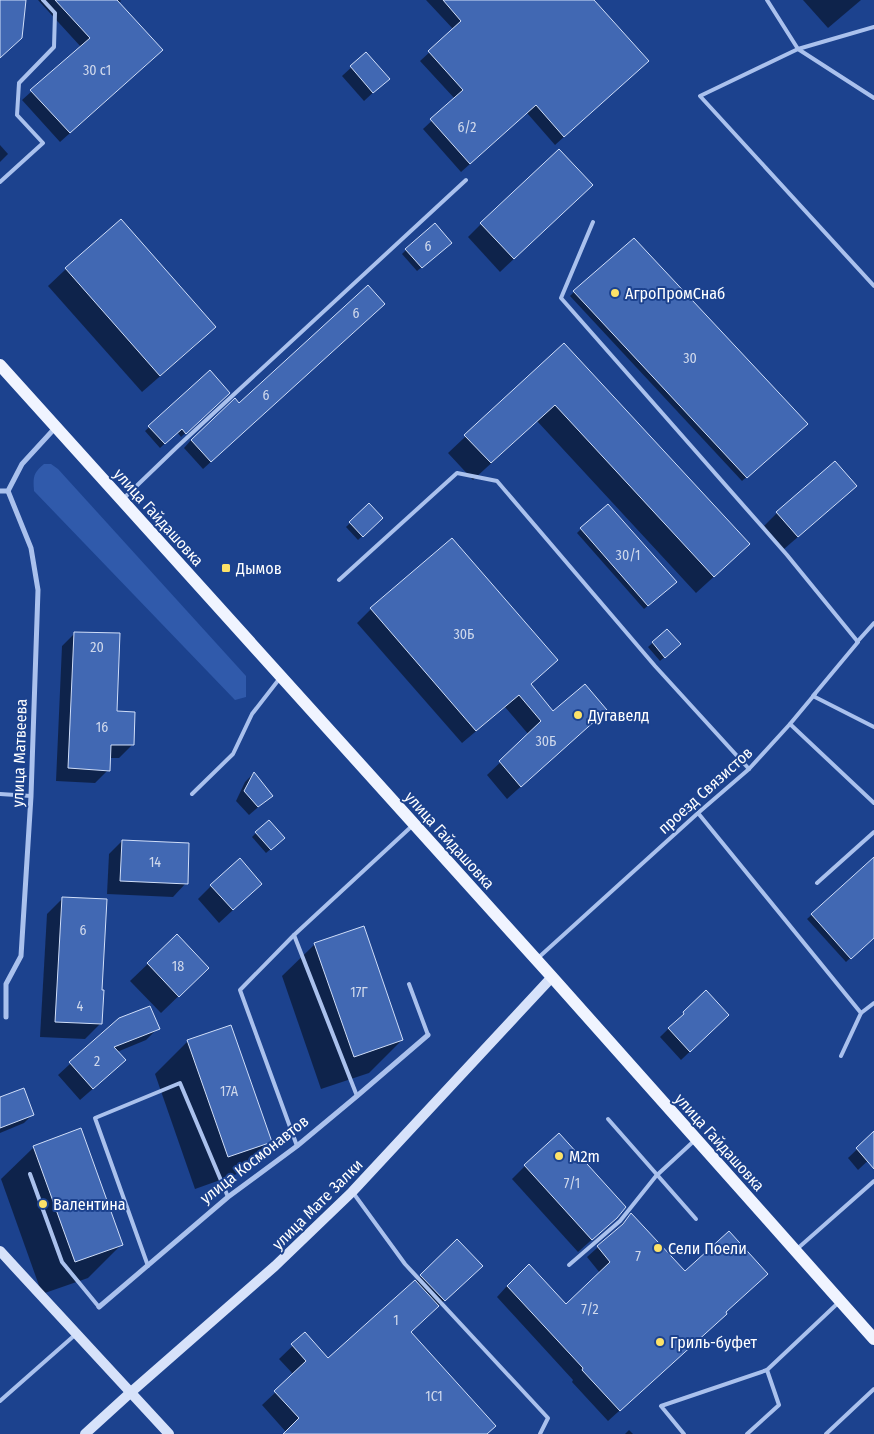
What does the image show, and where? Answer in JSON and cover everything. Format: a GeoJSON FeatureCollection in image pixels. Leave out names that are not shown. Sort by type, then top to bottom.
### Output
{"type":"FeatureCollection","features":[{"type":"Feature","properties":{"kind":"main road","name":"улица Гайдашовка"},"geometry":{"type":"LineString","coordinates":[[0,365],[552,977],[874,1339]]}},
{"type":"Feature","properties":{"kind":"street"},"geometry":{"type":"LineString","coordinates":[[0,491],[8,491],[22,464],[57,427]]}},
{"type":"Feature","properties":{"kind":"street","name":"улица Матвеева"},"geometry":{"type":"LineString","coordinates":[[6,1017],[6,984],[21,956],[31,796],[38,590],[31,548],[8,491]]}},
{"type":"Feature","properties":{"kind":"street","name":"улица Мате Залки"},"geometry":{"type":"LineString","coordinates":[[85,1434],[276,1266],[352,1192],[552,977]]}},
{"type":"Feature","properties":{"kind":"street","name":"улица Космонавтов"},"geometry":{"type":"LineString","coordinates":[[99,1307],[228,1197],[297,1146],[428,1035]]}},
{"type":"Feature","properties":{"kind":"street"},"geometry":{"type":"LineString","coordinates":[[0,1251],[169,1434]]}},
{"type":"Feature","properties":{"kind":"lane"},"geometry":{"type":"LineString","coordinates":[[0,182],[43,143],[17,115],[19,84],[54,47],[55,13],[43,0]]}},
{"type":"Feature","properties":{"kind":"lane"},"geometry":{"type":"LineString","coordinates":[[768,0],[798,49],[874,98]]}},
{"type":"Feature","properties":{"kind":"lane"},"geometry":{"type":"LineString","coordinates":[[874,27],[798,49],[700,96],[874,286]]}},
{"type":"Feature","properties":{"kind":"lane"},"geometry":{"type":"LineString","coordinates":[[122,500],[184,440],[466,180]]}},
{"type":"Feature","properties":{"kind":"lane"},"geometry":{"type":"LineString","coordinates":[[592,222],[561,298],[787,554],[858,642],[874,623]]}},
{"type":"Feature","properties":{"kind":"lane"},"geometry":{"type":"LineString","coordinates":[[339,580],[457,473],[497,480],[655,666],[749,769]]}},
{"type":"Feature","properties":{"kind":"lane","name":"проезд Связистов"},"geometry":{"type":"LineString","coordinates":[[536,960],[749,769],[790,724],[858,642]]}},
{"type":"Feature","properties":{"kind":"lane"},"geometry":{"type":"LineString","coordinates":[[192,794],[233,754],[252,714],[281,676]]}},
{"type":"Feature","properties":{"kind":"lane"},"geometry":{"type":"LineString","coordinates":[[813,696],[874,727]]}},
{"type":"Feature","properties":{"kind":"lane"},"geometry":{"type":"LineString","coordinates":[[790,724],[874,803]]}},
{"type":"Feature","properties":{"kind":"lane"},"geometry":{"type":"LineString","coordinates":[[0,794],[31,796]]}},
{"type":"Feature","properties":{"kind":"lane"},"geometry":{"type":"LineString","coordinates":[[698,813],[861,1013]]}},
{"type":"Feature","properties":{"kind":"lane"},"geometry":{"type":"LineString","coordinates":[[297,1146],[240,990],[294,935],[414,824]]}},
{"type":"Feature","properties":{"kind":"lane"},"geometry":{"type":"LineString","coordinates":[[817,883],[874,832]]}},
{"type":"Feature","properties":{"kind":"lane"},"geometry":{"type":"LineString","coordinates":[[294,935],[357,1096]]}},
{"type":"Feature","properties":{"kind":"lane"},"geometry":{"type":"LineString","coordinates":[[409,984],[428,1035]]}},
{"type":"Feature","properties":{"kind":"lane"},"geometry":{"type":"LineString","coordinates":[[840,1056],[861,1013],[874,1003]]}},
{"type":"Feature","properties":{"kind":"lane"},"geometry":{"type":"LineString","coordinates":[[148,1266],[95,1118],[180,1083],[228,1197]]}},
{"type":"Feature","properties":{"kind":"lane"},"geometry":{"type":"LineString","coordinates":[[608,1119],[656,1176],[696,1219]]}},
{"type":"Feature","properties":{"kind":"lane"},"geometry":{"type":"LineString","coordinates":[[570,1265],[620,1220],[656,1176],[696,1139]]}},
{"type":"Feature","properties":{"kind":"lane"},"geometry":{"type":"LineString","coordinates":[[30,1174],[62,1262],[99,1307]]}},
{"type":"Feature","properties":{"kind":"lane"},"geometry":{"type":"LineString","coordinates":[[795,1251],[874,1181]]}},
{"type":"Feature","properties":{"kind":"lane"},"geometry":{"type":"LineString","coordinates":[[352,1192],[405,1264],[548,1418],[540,1434]]}},
{"type":"Feature","properties":{"kind":"lane"},"geometry":{"type":"LineString","coordinates":[[684,1434],[661,1406],[767,1370],[839,1301]]}},
{"type":"Feature","properties":{"kind":"lane"},"geometry":{"type":"LineString","coordinates":[[0,1400],[76,1334]]}},
{"type":"Feature","properties":{"kind":"lane"},"geometry":{"type":"LineString","coordinates":[[747,1434],[779,1405],[767,1370]]}},
{"type":"Feature","properties":{"kind":"lane"},"geometry":{"type":"LineString","coordinates":[[826,1434],[874,1389]]}},
{"type":"Feature","properties":{"kind":"shaded area"},"geometry":{"type":"Polygon","coordinates":[[[44,464],[51,464],[58,469],[246,676],[246,697],[235,700],[34,491],[34,476],[44,464]]]}},
{"type":"Feature","properties":{"kind":"building"},"geometry":{"type":"Polygon","coordinates":[[[0,0],[26,0],[22,38],[0,58],[0,0]]]}},
{"type":"Feature","properties":{"kind":"building"},"geometry":{"type":"Polygon","coordinates":[[[55,0],[117,0],[163,50],[70,133],[30,90],[90,38],[55,0]]]}},
{"type":"Feature","properties":{"kind":"building"},"geometry":{"type":"Polygon","coordinates":[[[443,0],[594,0],[649,61],[564,137],[536,105],[470,164],[430,119],[463,90],[428,51],[461,21],[443,0]]]}},
{"type":"Feature","properties":{"kind":"building"},"geometry":{"type":"Polygon","coordinates":[[[366,52],[390,79],[373,93],[350,66],[366,52]]]}},
{"type":"Feature","properties":{"kind":"building"},"geometry":{"type":"Polygon","coordinates":[[[559,149],[593,185],[514,259],[480,223],[559,149]]]}},
{"type":"Feature","properties":{"kind":"building"},"geometry":{"type":"Polygon","coordinates":[[[121,219],[216,327],[160,376],[65,268],[121,219]]]}},
{"type":"Feature","properties":{"kind":"building"},"geometry":{"type":"Polygon","coordinates":[[[435,223],[452,243],[422,268],[405,249],[435,223]]]}},
{"type":"Feature","properties":{"kind":"building"},"geometry":{"type":"Polygon","coordinates":[[[634,238],[808,424],[747,478],[573,291],[634,238]]]}},
{"type":"Feature","properties":{"kind":"building"},"geometry":{"type":"Polygon","coordinates":[[[368,285],[385,304],[211,462],[191,440],[235,398],[239,403],[368,285]]]}},
{"type":"Feature","properties":{"kind":"building"},"geometry":{"type":"Polygon","coordinates":[[[564,343],[750,544],[714,577],[555,405],[491,463],[464,435],[564,343]]]}},
{"type":"Feature","properties":{"kind":"building"},"geometry":{"type":"Polygon","coordinates":[[[210,370],[230,393],[186,434],[182,429],[165,444],[148,426],[210,370]]]}},
{"type":"Feature","properties":{"kind":"building"},"geometry":{"type":"Polygon","coordinates":[[[835,461],[857,486],[798,537],[776,512],[835,461]]]}},
{"type":"Feature","properties":{"kind":"building"},"geometry":{"type":"Polygon","coordinates":[[[369,503],[383,518],[363,537],[349,522],[369,503]]]}},
{"type":"Feature","properties":{"kind":"building"},"geometry":{"type":"Polygon","coordinates":[[[608,504],[677,582],[648,606],[580,528],[608,504]]]}},
{"type":"Feature","properties":{"kind":"building"},"geometry":{"type":"Polygon","coordinates":[[[452,538],[558,660],[531,684],[553,711],[585,684],[607,710],[521,787],[499,761],[541,721],[519,695],[476,731],[370,608],[452,538]]]}},
{"type":"Feature","properties":{"kind":"building"},"geometry":{"type":"Polygon","coordinates":[[[667,629],[681,644],[665,658],[652,642],[667,629]]]}},
{"type":"Feature","properties":{"kind":"building"},"geometry":{"type":"Polygon","coordinates":[[[74,632],[120,633],[117,711],[135,712],[134,745],[111,745],[110,771],[68,768],[74,632]]]}},
{"type":"Feature","properties":{"kind":"building"},"geometry":{"type":"Polygon","coordinates":[[[254,772],[273,796],[258,807],[244,791],[254,772]]]}},
{"type":"Feature","properties":{"kind":"building"},"geometry":{"type":"Polygon","coordinates":[[[269,820],[285,838],[271,850],[255,832],[269,820]]]}},
{"type":"Feature","properties":{"kind":"building"},"geometry":{"type":"Polygon","coordinates":[[[122,840],[189,843],[188,884],[120,881],[122,840]]]}},
{"type":"Feature","properties":{"kind":"building"},"geometry":{"type":"Polygon","coordinates":[[[874,857],[874,938],[851,959],[811,914],[874,857]]]}},
{"type":"Feature","properties":{"kind":"building"},"geometry":{"type":"Polygon","coordinates":[[[240,858],[262,884],[233,910],[210,885],[240,858]]]}},
{"type":"Feature","properties":{"kind":"building"},"geometry":{"type":"Polygon","coordinates":[[[62,897],[107,899],[102,1024],[55,1022],[62,897]]]}},
{"type":"Feature","properties":{"kind":"building"},"geometry":{"type":"Polygon","coordinates":[[[364,926],[403,1040],[354,1057],[314,943],[364,926]]]}},
{"type":"Feature","properties":{"kind":"building"},"geometry":{"type":"Polygon","coordinates":[[[177,934],[209,968],[179,997],[147,963],[177,934]]]}},
{"type":"Feature","properties":{"kind":"building"},"geometry":{"type":"Polygon","coordinates":[[[706,990],[729,1015],[690,1052],[668,1028],[706,990]]]}},
{"type":"Feature","properties":{"kind":"building"},"geometry":{"type":"Polygon","coordinates":[[[150,1006],[160,1029],[114,1047],[126,1060],[93,1089],[69,1062],[119,1018],[150,1006]]]}},
{"type":"Feature","properties":{"kind":"building"},"geometry":{"type":"Polygon","coordinates":[[[231,1025],[272,1142],[228,1157],[187,1040],[231,1025]]]}},
{"type":"Feature","properties":{"kind":"building"},"geometry":{"type":"Polygon","coordinates":[[[24,1088],[34,1115],[0,1128],[0,1097],[24,1088]]]}},
{"type":"Feature","properties":{"kind":"building"},"geometry":{"type":"Polygon","coordinates":[[[81,1128],[123,1245],[75,1262],[33,1146],[81,1128]]]}},
{"type":"Feature","properties":{"kind":"building"},"geometry":{"type":"Polygon","coordinates":[[[874,1131],[874,1169],[856,1148],[874,1131]]]}},
{"type":"Feature","properties":{"kind":"building"},"geometry":{"type":"Polygon","coordinates":[[[559,1133],[626,1207],[617,1218],[592,1240],[524,1165],[559,1133]]]}},
{"type":"Feature","properties":{"kind":"building"},"geometry":{"type":"Polygon","coordinates":[[[631,1213],[685,1271],[729,1231],[768,1274],[726,1312],[727,1314],[620,1411],[507,1286],[529,1264],[566,1304],[610,1262],[597,1246],[623,1224],[631,1213]]]}},
{"type":"Feature","properties":{"kind":"building"},"geometry":{"type":"Polygon","coordinates":[[[457,1239],[483,1266],[445,1301],[420,1275],[457,1239]]]}},
{"type":"Feature","properties":{"kind":"building"},"geometry":{"type":"Polygon","coordinates":[[[415,1280],[439,1306],[411,1332],[496,1426],[487,1434],[283,1434],[299,1418],[274,1391],[306,1361],[291,1344],[305,1332],[328,1358],[415,1280]]]}},
{"type":"Feature","properties":{"kind":"place","name":"АгроПромСнаб"},"geometry":{"type":"Point","coordinates":[615,293]}},
{"type":"Feature","properties":{"kind":"place","name":"Дымов"},"geometry":{"type":"Point","coordinates":[226,568]}},
{"type":"Feature","properties":{"kind":"place","name":"Дугавелд"},"geometry":{"type":"Point","coordinates":[578,715]}},
{"type":"Feature","properties":{"kind":"place","name":"М2m"},"geometry":{"type":"Point","coordinates":[559,1156]}},
{"type":"Feature","properties":{"kind":"place","name":"Валентина"},"geometry":{"type":"Point","coordinates":[43,1204]}},
{"type":"Feature","properties":{"kind":"place","name":"Сели Поели"},"geometry":{"type":"Point","coordinates":[658,1248]}},
{"type":"Feature","properties":{"kind":"place","name":"Гриль-буфет"},"geometry":{"type":"Point","coordinates":[660,1342]}}]}
